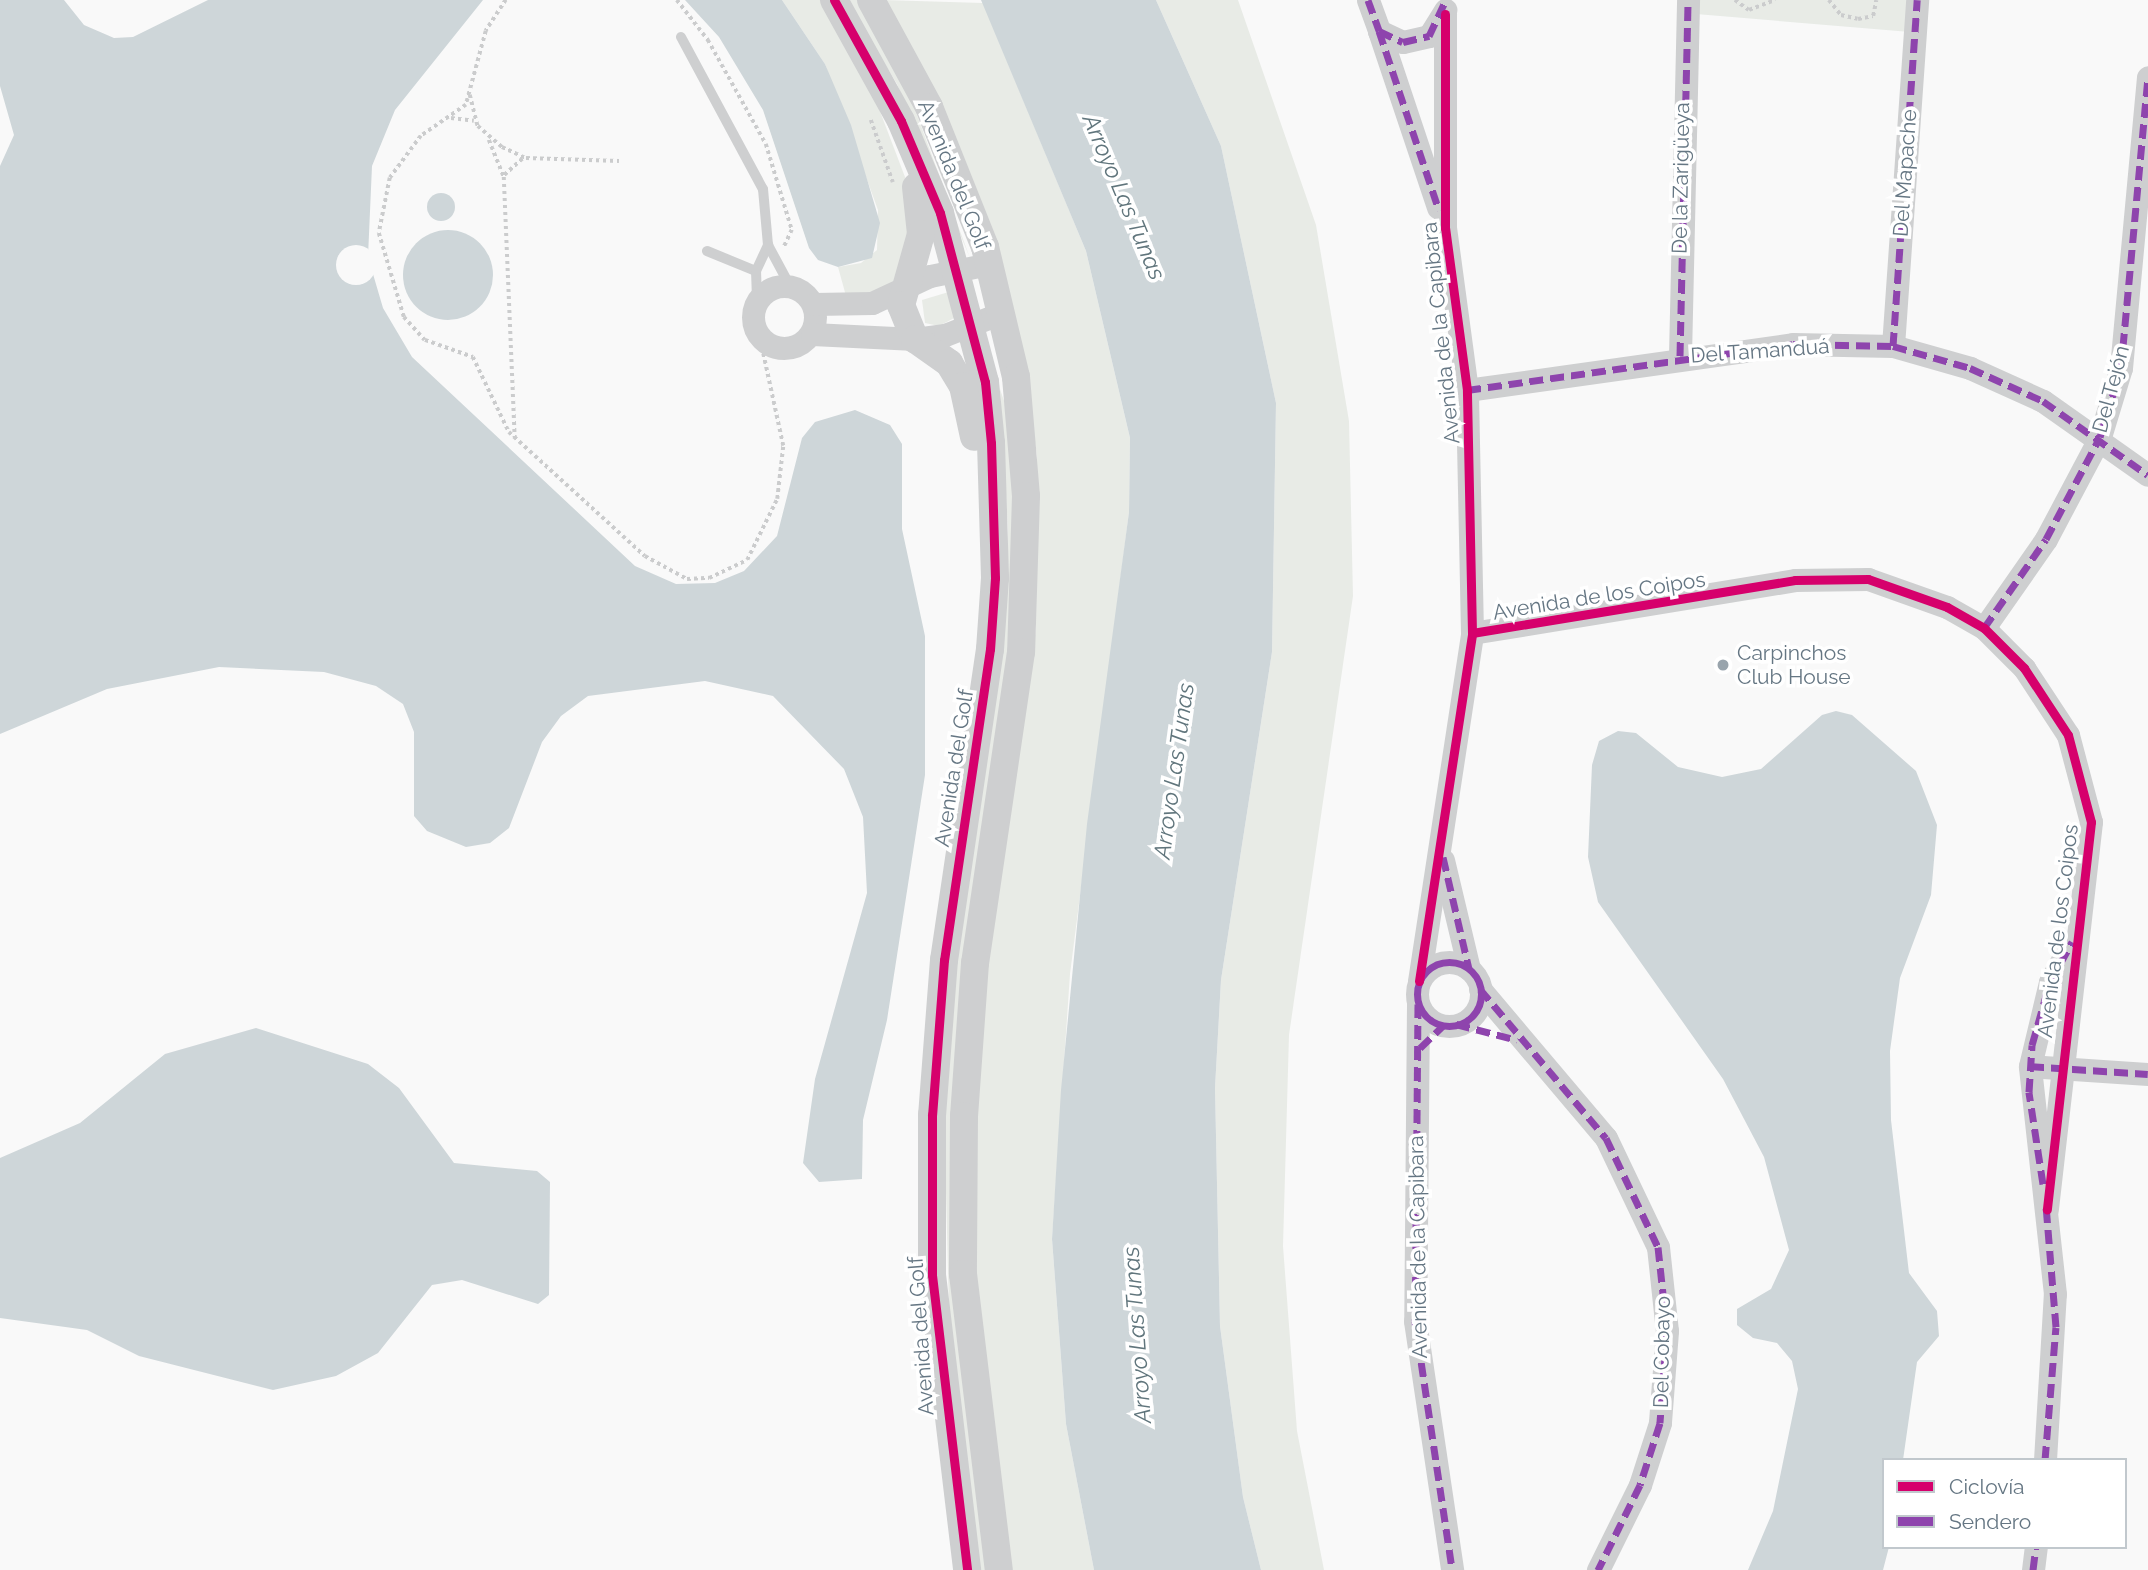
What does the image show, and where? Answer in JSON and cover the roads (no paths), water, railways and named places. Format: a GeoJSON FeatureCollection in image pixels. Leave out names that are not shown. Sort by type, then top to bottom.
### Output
{"type":"FeatureCollection","features":[{"type":"Feature","properties":{"kind":"street","name":"Avenida del Golf"},"geometry":{"type":"LineString","coordinates":[[834,0],[858,41],[921,165],[959,273],[985,382],[995,497],[990,649],[944,960],[932,1115],[932,1275],[967,1570]]}},
{"type":"Feature","properties":{"kind":"street","name":"Avenida del Golf"},"geometry":{"type":"LineString","coordinates":[[871,0],[935,118],[989,264],[1016,377],[1027,579],[967,1039],[962,1206],[973,1387],[999,1570]]}},
{"type":"Feature","properties":{"kind":"street","name":"Avenida de la Capibara"},"geometry":{"type":"LineString","coordinates":[[1368,0],[1445,228]]}},
{"type":"Feature","properties":{"kind":"street","name":"De la Zarigüeya"},"geometry":{"type":"LineString","coordinates":[[1680,356],[1688,0]]}},
{"type":"Feature","properties":{"kind":"street","name":"Del Mapache"},"geometry":{"type":"LineString","coordinates":[[1893,346],[1917,0]]}},
{"type":"Feature","properties":{"kind":"street","name":"Avenida de la Capibara"},"geometry":{"type":"LineString","coordinates":[[1379,31],[1417,41],[1445,7]]}},
{"type":"Feature","properties":{"kind":"street","name":"Avenida de la Capibara"},"geometry":{"type":"LineString","coordinates":[[1445,7],[1445,228],[1467,390],[1472,633],[1419,981],[1415,1321],[1452,1570]]}},
{"type":"Feature","properties":{"kind":"street"},"geometry":{"type":"LineString","coordinates":[[858,41],[923,214],[903,286],[901,305],[915,339],[949,363],[973,417],[990,649]]}},
{"type":"Feature","properties":{"kind":"street","name":"Del Tejón"},"geometry":{"type":"LineString","coordinates":[[1984,628],[2046,539],[2100,437],[2121,368],[2148,77]]}},
{"type":"Feature","properties":{"kind":"street"},"geometry":{"type":"LineString","coordinates":[[989,264],[903,286],[872,303],[814,304],[790,286],[757,299],[759,335],[779,348],[812,334],[915,339],[1001,313]]}},
{"type":"Feature","properties":{"kind":"street"},"geometry":{"type":"LineString","coordinates":[[812,334],[814,304]]}},
{"type":"Feature","properties":{"kind":"street","name":"Del Tamanduá"},"geometry":{"type":"LineString","coordinates":[[1467,390],[1680,356],[1793,344],[1893,346],[2008,384],[2100,437],[2148,475]]}},
{"type":"Feature","properties":{"kind":"street","name":"Avenida de los Coipos"},"geometry":{"type":"LineString","coordinates":[[1472,633],[1827,579],[1868,579],[1917,592],[1984,628],[2048,700],[2082,777],[2089,859],[2075,937],[2058,1068],[2047,1210]]}},
{"type":"Feature","properties":{"kind":"street","name":"Avenida de la Capibara"},"geometry":{"type":"LineString","coordinates":[[1440,847],[1475,979]]}},
{"type":"Feature","properties":{"kind":"street","name":"Avenida de los Coipos"},"geometry":{"type":"LineString","coordinates":[[2045,1458],[2056,1327],[2047,1210],[2030,1066],[2050,982],[2075,937]]}},
{"type":"Feature","properties":{"kind":"street"},"geometry":{"type":"LineString","coordinates":[[1419,981],[1441,962],[1475,979],[1472,1015],[1450,1025],[1420,1048]]}},
{"type":"Feature","properties":{"kind":"street","name":"Del Cobayo"},"geometry":{"type":"LineString","coordinates":[[1475,979],[1520,1041],[1619,1160],[1658,1247],[1664,1287],[1660,1423],[1640,1485],[1598,1570]]}},
{"type":"Feature","properties":{"kind":"street"},"geometry":{"type":"LineString","coordinates":[[1418,1004],[1450,1025],[1520,1041]]}},
{"type":"Feature","properties":{"kind":"street"},"geometry":{"type":"LineString","coordinates":[[2030,1066],[2148,1074]]}},
{"type":"Feature","properties":{"kind":"street"},"geometry":{"type":"LineString","coordinates":[[2033,1570],[2036,1549]]}},
{"type":"Feature","properties":{"kind":"lane"},"geometry":{"type":"LineString","coordinates":[[681,37],[764,190],[768,245],[790,286]]}},
{"type":"Feature","properties":{"kind":"lane"},"geometry":{"type":"LineString","coordinates":[[757,299],[756,271],[768,245]]}},
{"type":"Feature","properties":{"kind":"lane"},"geometry":{"type":"LineString","coordinates":[[707,251],[756,271]]}},
{"type":"Feature","properties":{"kind":"water"},"geometry":{"type":"Polygon","coordinates":[[[0,0],[64,0],[84,25],[114,38],[133,37],[208,0],[483,0],[395,110],[372,166],[368,257],[383,308],[412,357],[635,566],[676,584],[715,583],[744,571],[777,536],[802,438],[815,422],[855,410],[890,425],[902,444],[902,529],[925,636],[925,775],[887,1020],[863,1120],[862,1179],[819,1182],[803,1163],[815,1079],[867,893],[863,817],[844,769],[773,696],[705,681],[588,696],[561,716],[542,742],[509,828],[490,843],[466,847],[427,831],[414,816],[414,732],[403,704],[376,686],[324,672],[219,667],[107,689],[0,734],[0,166],[14,135],[0,86],[0,0]]]}},
{"type":"Feature","properties":{"kind":"water"},"geometry":{"type":"Polygon","coordinates":[[[685,0],[782,0],[825,64],[851,125],[880,223],[872,258],[838,267],[818,260],[809,248],[763,110],[719,37],[685,0]]]}},
{"type":"Feature","properties":{"kind":"water","name":"Arroyo Las Tunas"},"geometry":{"type":"Polygon","coordinates":[[[981,0],[1156,0],[1221,146],[1276,403],[1272,652],[1221,980],[1215,1088],[1220,1326],[1243,1497],[1261,1570],[1094,1570],[1066,1424],[1052,1239],[1061,1090],[1087,824],[1129,512],[1130,438],[1086,251],[981,0]]]}},
{"type":"Feature","properties":{"kind":"water"},"geometry":{"type":"Polygon","coordinates":[[[441,193],[451,197],[455,207],[451,217],[441,221],[431,217],[427,207],[431,197],[441,193]]]}},
{"type":"Feature","properties":{"kind":"water"},"geometry":{"type":"Polygon","coordinates":[[[448,230],[465,233],[480,243],[490,258],[493,275],[490,292],[480,307],[465,317],[448,320],[431,317],[416,307],[406,292],[403,275],[406,258],[416,243],[431,233],[448,230]]]}},
{"type":"Feature","properties":{"kind":"water"},"geometry":{"type":"Polygon","coordinates":[[[1836,711],[1852,715],[1916,771],[1937,825],[1931,895],[1900,978],[1890,1051],[1891,1120],[1909,1273],[1937,1311],[1939,1336],[1917,1362],[1903,1458],[1882,1458],[1882,1549],[1888,1549],[1883,1570],[1748,1570],[1773,1511],[1798,1389],[1792,1361],[1777,1343],[1753,1338],[1737,1325],[1737,1309],[1771,1289],[1789,1250],[1764,1157],[1723,1079],[1598,902],[1588,857],[1592,765],[1599,741],[1618,731],[1636,733],[1678,767],[1722,777],[1761,769],[1822,715],[1836,711]]]}},
{"type":"Feature","properties":{"kind":"water"},"geometry":{"type":"Polygon","coordinates":[[[256,1028],[368,1064],[399,1088],[454,1163],[537,1171],[550,1182],[549,1295],[538,1304],[462,1280],[432,1285],[378,1353],[336,1376],[273,1390],[139,1356],[87,1330],[0,1318],[0,1158],[80,1123],[165,1054],[256,1028]]]}},
{"type":"Feature","properties":{"kind":"place","name":"Carpinchos Club House"},"geometry":{"type":"Point","coordinates":[1723,665]}}]}
